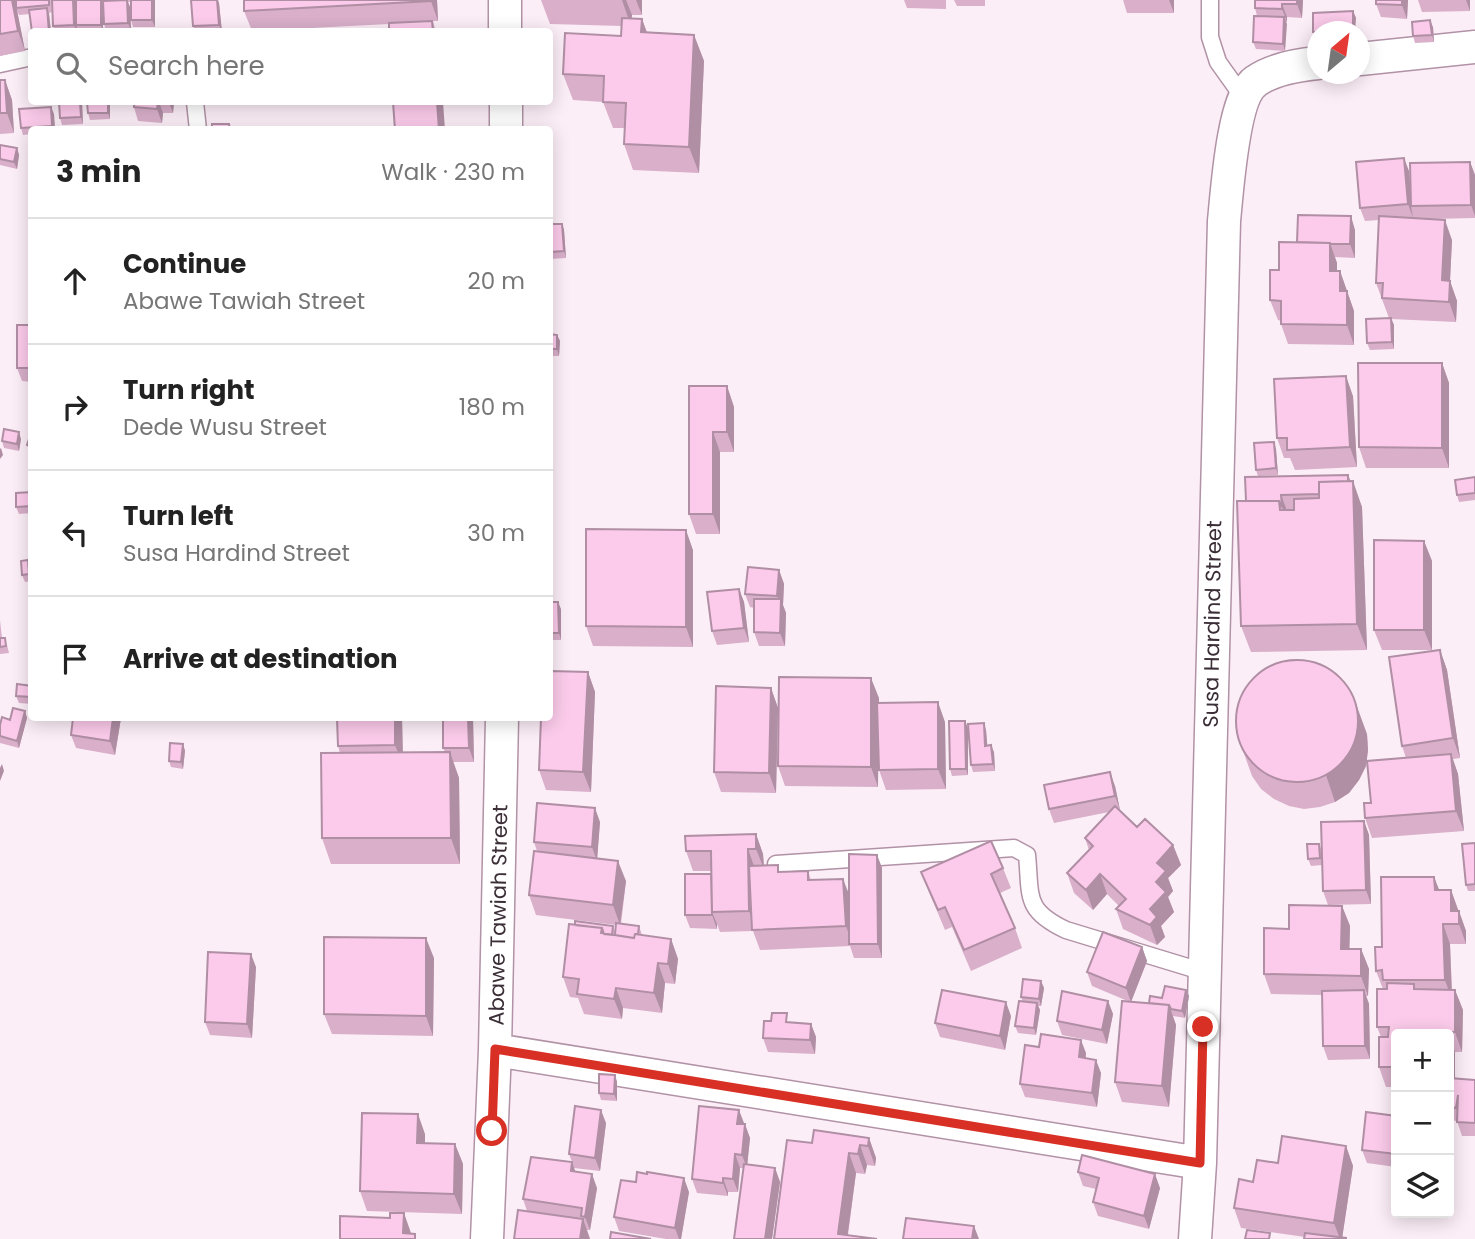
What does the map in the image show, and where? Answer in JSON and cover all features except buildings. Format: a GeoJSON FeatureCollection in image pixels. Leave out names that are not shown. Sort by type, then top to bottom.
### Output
{"type":"FeatureCollection","features":[{"type":"Feature","properties":{"kind":"street"},"geometry":{"type":"LineString","coordinates":[[505,0],[505,28]]}},
{"type":"Feature","properties":{"kind":"street"},"geometry":{"type":"LineString","coordinates":[[1370,58],[1475,47]]}},
{"type":"Feature","properties":{"kind":"street"},"geometry":{"type":"LineString","coordinates":[[1243,97],[1254,81],[1292,66],[1307,64]]}},
{"type":"Feature","properties":{"kind":"street","name":"Susa Hardind Street"},"geometry":{"type":"LineString","coordinates":[[1195,1239],[1200,1163],[1223,221],[1243,97]]}},
{"type":"Feature","properties":{"kind":"street"},"geometry":{"type":"LineString","coordinates":[[506,105],[506,126]]}},
{"type":"Feature","properties":{"kind":"street","name":"Abawe Tawiah Street"},"geometry":{"type":"LineString","coordinates":[[487,1239],[495,1049],[502,721]]}},
{"type":"Feature","properties":{"kind":"street"},"geometry":{"type":"LineString","coordinates":[[495,1049],[1200,1163]]}},
{"type":"Feature","properties":{"kind":"lane"},"geometry":{"type":"LineString","coordinates":[[1210,0],[1210,37],[1218,62],[1243,97]]}},
{"type":"Feature","properties":{"kind":"lane"},"geometry":{"type":"LineString","coordinates":[[0,64],[28,58]]}},
{"type":"Feature","properties":{"kind":"lane"},"geometry":{"type":"LineString","coordinates":[[194,105],[197,126]]}},
{"type":"Feature","properties":{"kind":"lane"},"geometry":{"type":"LineString","coordinates":[[776,864],[1014,848],[1027,855],[1032,906],[1045,920],[1066,930],[1204,972]]}},
{"type":"Feature","properties":{"kind":"route"},"geometry":{"type":"LineString","coordinates":[[492,1131],[495,1049],[1200,1163],[1203,1027]]}}]}
